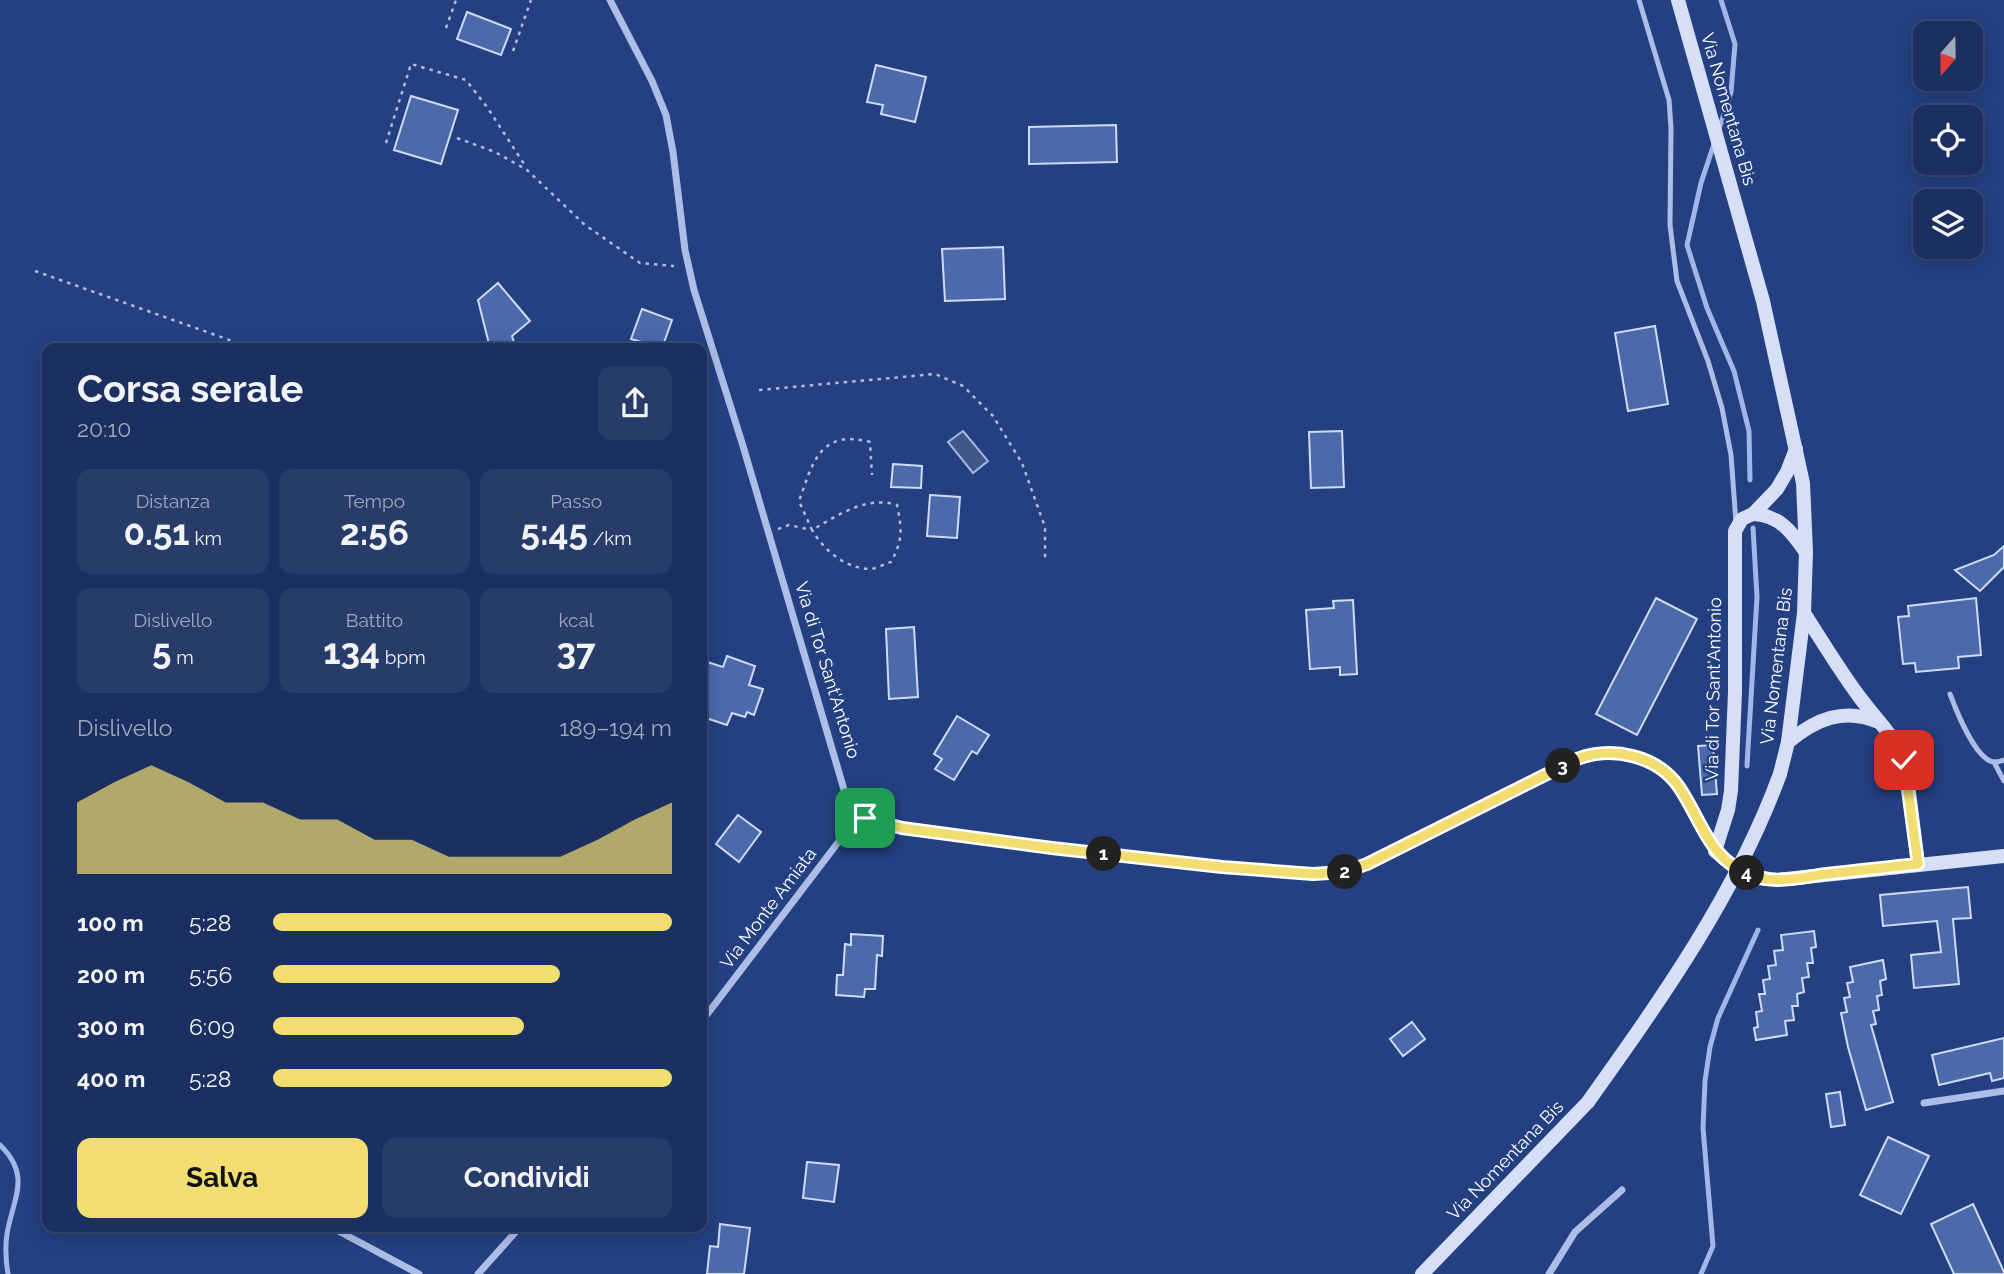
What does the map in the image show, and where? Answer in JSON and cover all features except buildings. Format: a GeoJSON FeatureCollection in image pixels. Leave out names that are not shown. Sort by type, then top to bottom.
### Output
{"type":"FeatureCollection","features":[{"type":"Feature","properties":{"kind":"main road","name":"Via Nomentana Bis"},"geometry":{"type":"LineString","coordinates":[[1422,1274],[1588,1102],[1670,987],[1723,898],[1780,774],[1788,743],[1804,614],[1806,552],[1803,483],[1763,301],[1678,0]]}},
{"type":"Feature","properties":{"kind":"main road"},"geometry":{"type":"LineString","coordinates":[[1737,526],[1742,519],[1753,514],[1783,481],[1797,447]]}},
{"type":"Feature","properties":{"kind":"main road"},"geometry":{"type":"LineString","coordinates":[[1753,514],[1770,516],[1782,524],[1806,552]]}},
{"type":"Feature","properties":{"kind":"main road","name":"Via di Tor Sant'Antonio"},"geometry":{"type":"LineString","coordinates":[[1737,526],[1734,543],[1735,692],[1731,797],[1716,851],[1744,872],[1768,879],[2004,856]]}},
{"type":"Feature","properties":{"kind":"main road"},"geometry":{"type":"LineString","coordinates":[[1804,614],[1859,697],[1896,742],[1906,768],[1918,864]]}},
{"type":"Feature","properties":{"kind":"main road"},"geometry":{"type":"LineString","coordinates":[[1788,743],[1812,724],[1837,715],[1850,714],[1880,723]]}},
{"type":"Feature","properties":{"kind":"street","name":"Via di Tor Sant'Antonio"},"geometry":{"type":"LineString","coordinates":[[610,0],[652,80],[666,115],[689,269],[845,793],[859,814],[882,824],[902,828],[1052,848],[1222,867],[1331,874],[1367,864],[1577,759],[1608,752],[1644,760],[1669,776],[1678,785],[1716,851]]}},
{"type":"Feature","properties":{"kind":"street","name":"Via Monte Amiata"},"geometry":{"type":"LineString","coordinates":[[707,1014],[859,814]]}},
{"type":"Feature","properties":{"kind":"street"},"geometry":{"type":"LineString","coordinates":[[1924,1102],[2004,1091]]}},
{"type":"Feature","properties":{"kind":"street"},"geometry":{"type":"LineString","coordinates":[[1549,1274],[1575,1232],[1622,1190]]}},
{"type":"Feature","properties":{"kind":"street"},"geometry":{"type":"LineString","coordinates":[[340,1232],[419,1274]]}},
{"type":"Feature","properties":{"kind":"street"},"geometry":{"type":"LineString","coordinates":[[478,1274],[516,1232]]}},
{"type":"Feature","properties":{"kind":"lane"},"geometry":{"type":"LineString","coordinates":[[1639,0],[1669,100],[1670,225],[1678,281],[1708,361],[1722,408],[1731,454],[1737,526]]}},
{"type":"Feature","properties":{"kind":"lane"},"geometry":{"type":"LineString","coordinates":[[1950,694],[1964,728],[1985,758],[1994,762],[2004,761]]}},
{"type":"Feature","properties":{"kind":"lane"},"geometry":{"type":"LineString","coordinates":[[1994,762],[2004,781]]}},
{"type":"Feature","properties":{"kind":"path"},"geometry":{"type":"LineString","coordinates":[[446,28],[456,0]]}},
{"type":"Feature","properties":{"kind":"path"},"geometry":{"type":"LineString","coordinates":[[513,51],[531,0]]}},
{"type":"Feature","properties":{"kind":"path"},"geometry":{"type":"LineString","coordinates":[[386,143],[411,64],[466,80],[487,107],[527,170],[585,225],[640,263],[674,266]]}},
{"type":"Feature","properties":{"kind":"path"},"geometry":{"type":"LineString","coordinates":[[457,138],[495,152],[527,170]]}},
{"type":"Feature","properties":{"kind":"path"},"geometry":{"type":"LineString","coordinates":[[35,271],[238,343]]}},
{"type":"Feature","properties":{"kind":"path"},"geometry":{"type":"LineString","coordinates":[[759,390],[935,373],[962,386],[993,416],[1023,463],[1045,527],[1045,559]]}},
{"type":"Feature","properties":{"kind":"path"},"geometry":{"type":"LineString","coordinates":[[768,532],[789,526],[812,530],[849,509],[867,504],[892,503],[897,505],[901,543],[891,562],[871,569],[848,564],[822,546],[812,530],[799,501],[818,453],[835,442],[852,437],[870,442],[872,475]]}},
{"type":"Feature","properties":{"kind":"water"},"geometry":{"type":"Polygon","coordinates":[[[963,431],[988,461],[973,473],[948,442],[963,431]]]}},
{"type":"Feature","properties":{"kind":"waterway"},"geometry":{"type":"LineString","coordinates":[[1719,129],[1731,92],[1735,44],[1721,0]]}},
{"type":"Feature","properties":{"kind":"waterway"},"geometry":{"type":"LineString","coordinates":[[1715,141],[1701,183],[1687,245],[1707,308],[1734,371],[1749,431],[1750,480]]}},
{"type":"Feature","properties":{"kind":"waterway"},"geometry":{"type":"LineString","coordinates":[[1747,766],[1757,597],[1753,528]]}},
{"type":"Feature","properties":{"kind":"waterway"},"geometry":{"type":"LineString","coordinates":[[1701,1274],[1713,1246],[1703,1128],[1710,1047],[1718,1018],[1758,930]]}},
{"type":"Feature","properties":{"kind":"waterway"},"geometry":{"type":"LineString","coordinates":[[0,1145],[10,1156],[18,1177],[6,1239],[8,1274]]}},
{"type":"Feature","properties":{"kind":"route"},"geometry":{"type":"LineString","coordinates":[[865,818],[902,828],[1052,848],[1222,867],[1331,874],[1367,864],[1577,759],[1608,752],[1636,757],[1659,768],[1678,785],[1702,831],[1722,858],[1751,875],[1777,880],[1918,864],[1904,760]]}}]}
